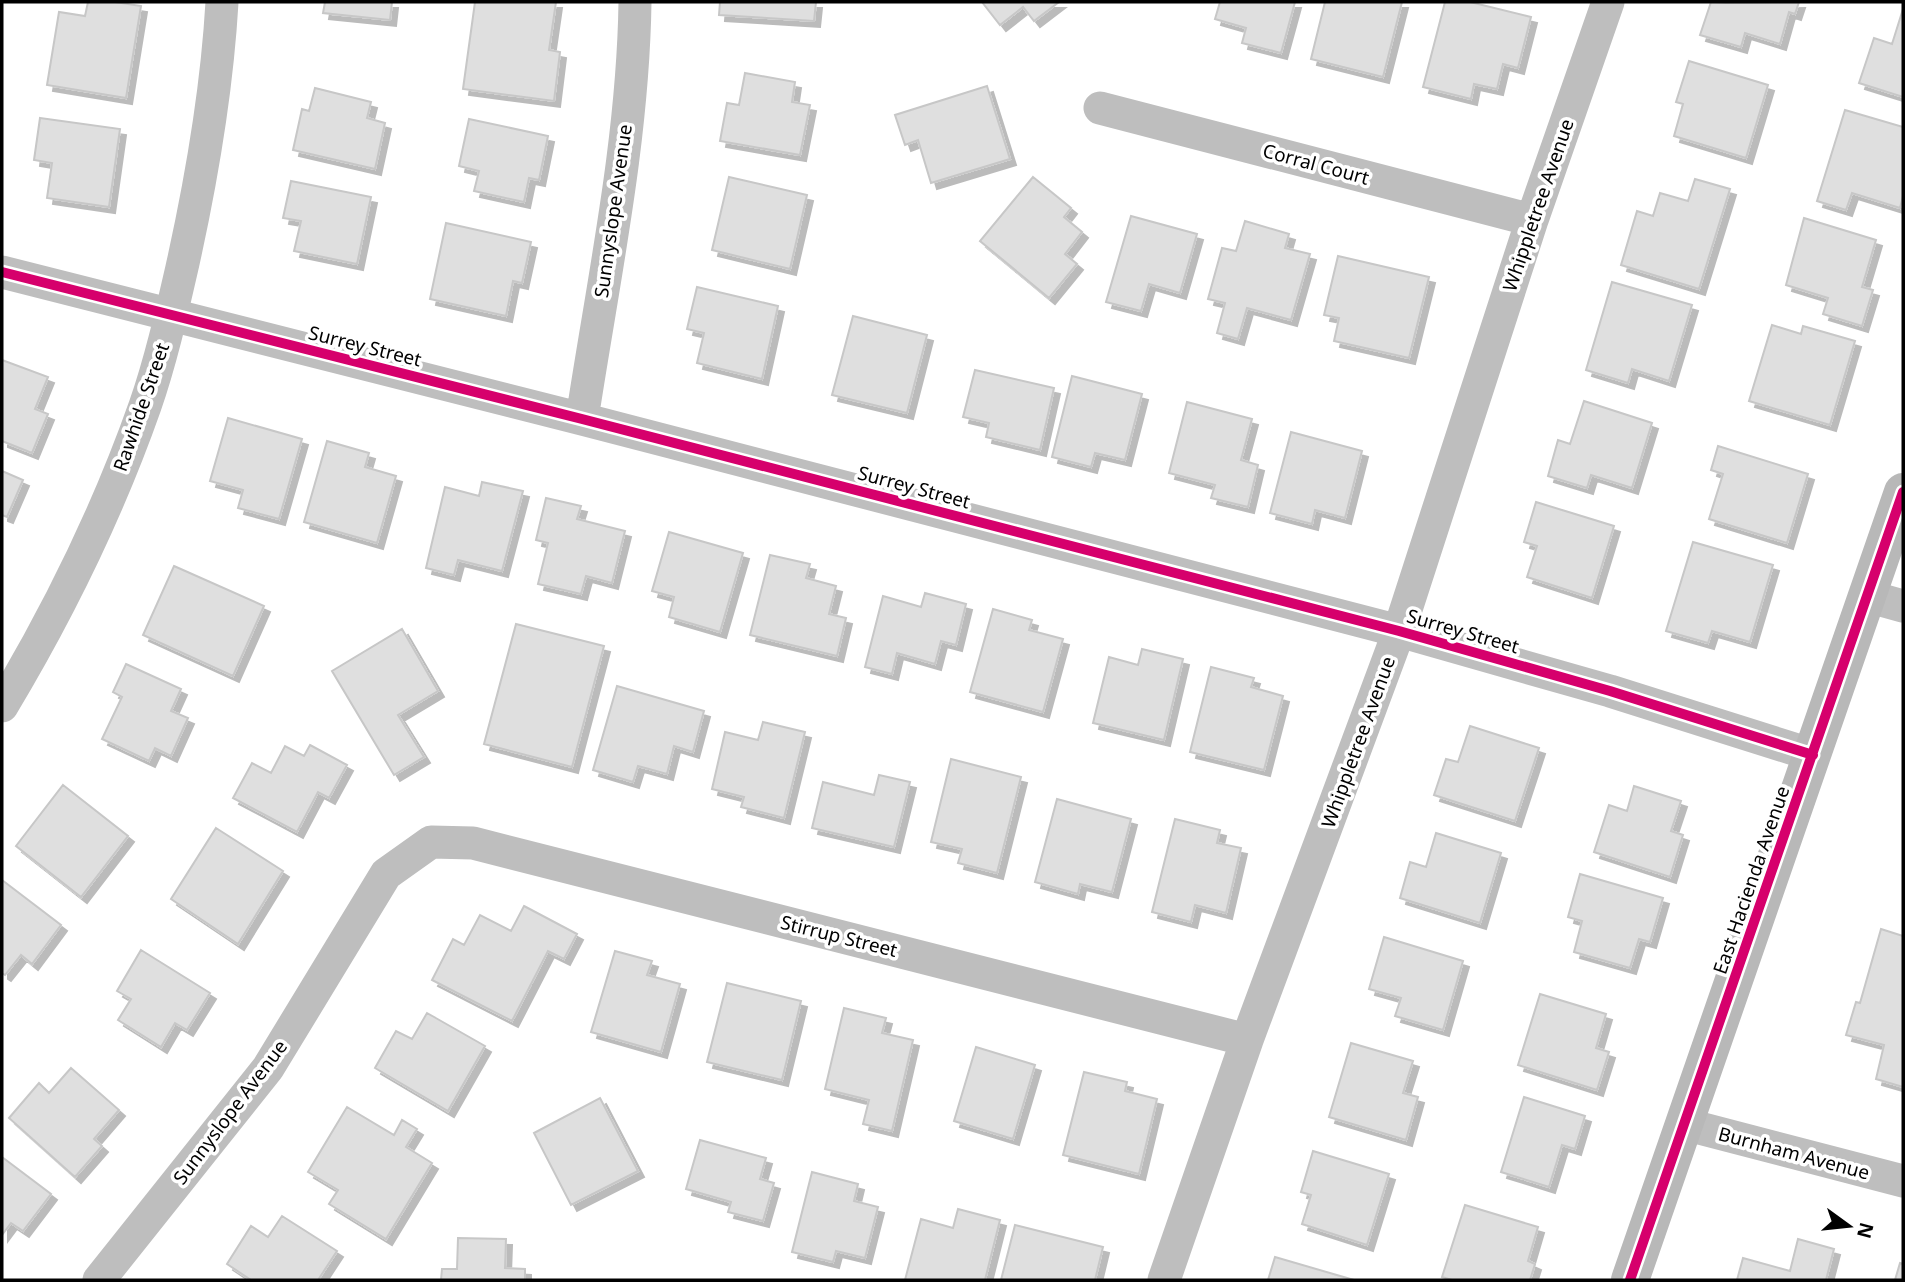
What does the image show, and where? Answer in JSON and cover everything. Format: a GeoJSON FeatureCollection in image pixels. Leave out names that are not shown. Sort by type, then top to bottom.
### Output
{"type":"FeatureCollection","features":[{"type":"Feature","properties":{"kind":"main road","name":"East Hacienda Avenue"},"geometry":{"type":"LineString","coordinates":[[1630,1280],[1903,492]]}},
{"type":"Feature","properties":{"kind":"street","name":"Rawhide Street"},"geometry":{"type":"LineString","coordinates":[[2,706],[34,652],[92,538],[145,405],[171,315],[200,186],[220,38],[222,2]]}},
{"type":"Feature","properties":{"kind":"street","name":"Sunnyslope Avenue"},"geometry":{"type":"LineString","coordinates":[[582,419],[625,142],[635,41],[635,2]]}},
{"type":"Feature","properties":{"kind":"street","name":"Whippletree Avenue"},"geometry":{"type":"LineString","coordinates":[[1164,1280],[1247,1040],[1399,631],[1532,220],[1608,2]]}},
{"type":"Feature","properties":{"kind":"street","name":"Corral Court"},"geometry":{"type":"LineString","coordinates":[[1100,107],[1532,220]]}},
{"type":"Feature","properties":{"kind":"street","name":"Surrey Street"},"geometry":{"type":"LineString","coordinates":[[2,272],[1399,631],[1611,691],[1813,755]]}},
{"type":"Feature","properties":{"kind":"street"},"geometry":{"type":"LineString","coordinates":[[1867,596],[1903,606]]}},
{"type":"Feature","properties":{"kind":"street","name":"Sunnyslope Avenue"},"geometry":{"type":"LineString","coordinates":[[99,1280],[268,1068],[386,874],[430,842]]}},
{"type":"Feature","properties":{"kind":"street","name":"Stirrup Street"},"geometry":{"type":"LineString","coordinates":[[430,842],[473,843],[1247,1040]]}},
{"type":"Feature","properties":{"kind":"street","name":"Burnham Avenue"},"geometry":{"type":"LineString","coordinates":[[1684,1124],[1903,1181]]}},
{"type":"Feature","properties":{"kind":"building"},"geometry":{"type":"Polygon","coordinates":[[[88,2],[141,6],[126,98],[47,85],[59,12],[85,16],[88,2]]]}},
{"type":"Feature","properties":{"kind":"building"},"geometry":{"type":"Polygon","coordinates":[[[325,2],[392,2],[390,20],[323,13],[325,2]]]}},
{"type":"Feature","properties":{"kind":"building"},"geometry":{"type":"Polygon","coordinates":[[[475,2],[556,2],[549,50],[560,52],[554,101],[463,89],[475,2]]]}},
{"type":"Feature","properties":{"kind":"building"},"geometry":{"type":"Polygon","coordinates":[[[720,2],[816,2],[814,21],[719,15],[720,2]]]}},
{"type":"Feature","properties":{"kind":"building"},"geometry":{"type":"Polygon","coordinates":[[[982,2],[1059,2],[1034,21],[1023,7],[1000,25],[982,2]]]}},
{"type":"Feature","properties":{"kind":"building"},"geometry":{"type":"Polygon","coordinates":[[[1220,2],[1295,2],[1281,53],[1242,43],[1246,28],[1215,19],[1220,2]]]}},
{"type":"Feature","properties":{"kind":"building"},"geometry":{"type":"Polygon","coordinates":[[[1325,2],[1402,2],[1383,77],[1311,59],[1325,2]]]}},
{"type":"Feature","properties":{"kind":"building"},"geometry":{"type":"Polygon","coordinates":[[[1445,2],[1470,2],[1531,17],[1518,68],[1503,64],[1497,89],[1474,84],[1471,99],[1423,87],[1445,2]]]}},
{"type":"Feature","properties":{"kind":"building"},"geometry":{"type":"Polygon","coordinates":[[[1711,2],[1799,2],[1795,14],[1789,12],[1780,44],[1745,33],[1741,47],[1700,35],[1711,2]]]}},
{"type":"Feature","properties":{"kind":"building"},"geometry":{"type":"Polygon","coordinates":[[[1903,9],[1903,97],[1859,83],[1874,38],[1892,44],[1903,9]]]}},
{"type":"Feature","properties":{"kind":"building"},"geometry":{"type":"Polygon","coordinates":[[[1689,61],[1768,85],[1746,158],[1674,136],[1683,104],[1676,102],[1689,61]]]}},
{"type":"Feature","properties":{"kind":"building"},"geometry":{"type":"Polygon","coordinates":[[[745,73],[795,82],[792,102],[810,105],[800,155],[720,141],[727,103],[739,105],[745,73]]]}},
{"type":"Feature","properties":{"kind":"building"},"geometry":{"type":"Polygon","coordinates":[[[987,86],[1010,159],[931,183],[918,140],[905,145],[895,115],[987,86]]]}},
{"type":"Feature","properties":{"kind":"building"},"geometry":{"type":"Polygon","coordinates":[[[315,88],[371,102],[367,118],[385,123],[375,169],[293,150],[302,109],[309,111],[315,88]]]}},
{"type":"Feature","properties":{"kind":"building"},"geometry":{"type":"Polygon","coordinates":[[[1845,110],[1903,127],[1903,196],[1900,208],[1852,193],[1846,210],[1817,201],[1845,110]]]}},
{"type":"Feature","properties":{"kind":"building"},"geometry":{"type":"Polygon","coordinates":[[[40,118],[120,129],[109,207],[47,198],[52,163],[34,160],[40,118]]]}},
{"type":"Feature","properties":{"kind":"building"},"geometry":{"type":"Polygon","coordinates":[[[469,119],[548,136],[539,180],[529,178],[524,202],[474,191],[479,171],[459,166],[469,119]]]}},
{"type":"Feature","properties":{"kind":"building"},"geometry":{"type":"Polygon","coordinates":[[[729,177],[807,195],[790,269],[712,250],[729,177]]]}},
{"type":"Feature","properties":{"kind":"building"},"geometry":{"type":"Polygon","coordinates":[[[1033,177],[1071,208],[1064,217],[1082,232],[1065,254],[1077,264],[1049,298],[980,241],[1033,177]]]}},
{"type":"Feature","properties":{"kind":"building"},"geometry":{"type":"Polygon","coordinates":[[[1695,179],[1730,189],[1699,289],[1621,265],[1637,211],[1653,216],[1660,193],[1688,201],[1695,179]]]}},
{"type":"Feature","properties":{"kind":"building"},"geometry":{"type":"Polygon","coordinates":[[[291,181],[371,197],[357,264],[294,251],[301,221],[283,218],[291,181]]]}},
{"type":"Feature","properties":{"kind":"building"},"geometry":{"type":"Polygon","coordinates":[[[1131,216],[1197,234],[1180,293],[1149,284],[1141,311],[1106,302],[1131,216]]]}},
{"type":"Feature","properties":{"kind":"building"},"geometry":{"type":"Polygon","coordinates":[[[1804,218],[1876,240],[1862,287],[1873,290],[1862,326],[1823,314],[1828,298],[1786,285],[1804,218]]]}},
{"type":"Feature","properties":{"kind":"building"},"geometry":{"type":"Polygon","coordinates":[[[1245,221],[1289,234],[1285,248],[1310,254],[1291,320],[1247,308],[1238,339],[1217,333],[1225,303],[1208,299],[1222,248],[1236,251],[1245,221]]]}},
{"type":"Feature","properties":{"kind":"building"},"geometry":{"type":"Polygon","coordinates":[[[446,223],[531,242],[522,283],[513,281],[506,316],[430,299],[446,223]]]}},
{"type":"Feature","properties":{"kind":"building"},"geometry":{"type":"Polygon","coordinates":[[[1338,256],[1429,277],[1409,358],[1334,341],[1339,318],[1324,315],[1338,256]]]}},
{"type":"Feature","properties":{"kind":"building"},"geometry":{"type":"Polygon","coordinates":[[[1612,282],[1692,305],[1669,381],[1632,369],[1628,383],[1586,370],[1612,282]]]}},
{"type":"Feature","properties":{"kind":"building"},"geometry":{"type":"Polygon","coordinates":[[[697,287],[778,306],[762,379],[697,363],[704,333],[687,329],[697,287]]]}},
{"type":"Feature","properties":{"kind":"building"},"geometry":{"type":"Polygon","coordinates":[[[853,316],[927,335],[907,413],[832,395],[853,316]]]}},
{"type":"Feature","properties":{"kind":"building"},"geometry":{"type":"Polygon","coordinates":[[[1772,325],[1801,334],[1803,326],[1855,341],[1830,425],[1749,401],[1772,325]]]}},
{"type":"Feature","properties":{"kind":"building"},"geometry":{"type":"Polygon","coordinates":[[[2,360],[48,377],[35,409],[48,414],[32,453],[2,441],[2,360]]]}},
{"type":"Feature","properties":{"kind":"building"},"geometry":{"type":"Polygon","coordinates":[[[975,370],[1054,388],[1040,450],[986,437],[989,423],[963,417],[975,370]]]}},
{"type":"Feature","properties":{"kind":"building"},"geometry":{"type":"Polygon","coordinates":[[[1072,376],[1142,394],[1125,460],[1095,453],[1091,467],[1052,457],[1072,376]]]}},
{"type":"Feature","properties":{"kind":"building"},"geometry":{"type":"Polygon","coordinates":[[[1584,401],[1652,423],[1632,488],[1591,475],[1587,488],[1548,476],[1558,440],[1570,444],[1584,401]]]}},
{"type":"Feature","properties":{"kind":"building"},"geometry":{"type":"Polygon","coordinates":[[[1187,402],[1252,419],[1241,460],[1258,465],[1248,507],[1211,498],[1215,485],[1169,473],[1187,402]]]}},
{"type":"Feature","properties":{"kind":"building"},"geometry":{"type":"Polygon","coordinates":[[[228,418],[302,439],[279,519],[238,508],[243,490],[210,481],[228,418]]]}},
{"type":"Feature","properties":{"kind":"building"},"geometry":{"type":"Polygon","coordinates":[[[1291,432],[1362,451],[1345,518],[1315,510],[1312,524],[1270,513],[1291,432]]]}},
{"type":"Feature","properties":{"kind":"building"},"geometry":{"type":"Polygon","coordinates":[[[327,441],[369,453],[365,467],[396,476],[377,543],[304,522],[327,441]]]}},
{"type":"Feature","properties":{"kind":"building"},"geometry":{"type":"Polygon","coordinates":[[[1718,446],[1808,474],[1787,543],[1709,519],[1723,474],[1711,470],[1718,446]]]}},
{"type":"Feature","properties":{"kind":"building"},"geometry":{"type":"Polygon","coordinates":[[[2,471],[23,480],[7,517],[2,515],[2,471]]]}},
{"type":"Feature","properties":{"kind":"building"},"geometry":{"type":"Polygon","coordinates":[[[482,482],[523,491],[502,571],[458,560],[454,575],[426,568],[445,487],[479,496],[482,482]]]}},
{"type":"Feature","properties":{"kind":"building"},"geometry":{"type":"Polygon","coordinates":[[[546,498],[581,506],[577,519],[625,531],[612,583],[586,576],[581,594],[538,584],[548,543],[536,540],[546,498]]]}},
{"type":"Feature","properties":{"kind":"building"},"geometry":{"type":"Polygon","coordinates":[[[1536,502],[1614,526],[1592,598],[1527,577],[1537,546],[1524,542],[1536,502]]]}},
{"type":"Feature","properties":{"kind":"building"},"geometry":{"type":"Polygon","coordinates":[[[669,532],[743,553],[720,632],[669,617],[674,597],[652,591],[669,532]]]}},
{"type":"Feature","properties":{"kind":"building"},"geometry":{"type":"Polygon","coordinates":[[[1693,542],[1773,565],[1750,642],[1712,631],[1708,643],[1666,631],[1693,542]]]}},
{"type":"Feature","properties":{"kind":"building"},"geometry":{"type":"Polygon","coordinates":[[[770,555],[810,564],[806,578],[836,586],[829,614],[846,618],[837,656],[750,635],[770,555]]]}},
{"type":"Feature","properties":{"kind":"building"},"geometry":{"type":"Polygon","coordinates":[[[174,566],[264,606],[233,676],[143,635],[174,566]]]}},
{"type":"Feature","properties":{"kind":"building"},"geometry":{"type":"Polygon","coordinates":[[[925,593],[966,604],[956,645],[941,641],[935,664],[897,653],[892,674],[865,667],[883,596],[921,607],[925,593]]]}},
{"type":"Feature","properties":{"kind":"building"},"geometry":{"type":"Polygon","coordinates":[[[993,609],[1032,620],[1029,630],[1063,639],[1043,712],[970,692],[993,609]]]}},
{"type":"Feature","properties":{"kind":"building"},"geometry":{"type":"Polygon","coordinates":[[[516,624],[604,646],[572,767],[484,744],[516,624]]]}},
{"type":"Feature","properties":{"kind":"building"},"geometry":{"type":"Polygon","coordinates":[[[402,629],[438,691],[398,715],[424,757],[394,775],[332,671],[402,629]]]}},
{"type":"Feature","properties":{"kind":"building"},"geometry":{"type":"Polygon","coordinates":[[[1142,649],[1183,659],[1164,740],[1093,723],[1109,657],[1138,665],[1142,649]]]}},
{"type":"Feature","properties":{"kind":"building"},"geometry":{"type":"Polygon","coordinates":[[[126,664],[181,689],[171,711],[188,718],[171,756],[155,748],[149,761],[102,739],[122,697],[113,692],[126,664]]]}},
{"type":"Feature","properties":{"kind":"building"},"geometry":{"type":"Polygon","coordinates":[[[1211,667],[1254,678],[1251,687],[1283,696],[1264,770],[1190,752],[1211,667]]]}},
{"type":"Feature","properties":{"kind":"building"},"geometry":{"type":"Polygon","coordinates":[[[617,686],[704,711],[693,752],[674,746],[667,774],[638,766],[633,782],[593,770],[617,686]]]}},
{"type":"Feature","properties":{"kind":"building"},"geometry":{"type":"Polygon","coordinates":[[[763,722],[805,732],[784,818],[741,807],[744,797],[712,789],[725,732],[758,740],[763,722]]]}},
{"type":"Feature","properties":{"kind":"building"},"geometry":{"type":"Polygon","coordinates":[[[1470,726],[1539,748],[1515,821],[1434,795],[1446,759],[1458,762],[1470,726]]]}},
{"type":"Feature","properties":{"kind":"building"},"geometry":{"type":"Polygon","coordinates":[[[310,745],[347,765],[329,798],[318,792],[297,832],[233,798],[252,763],[271,773],[285,746],[304,756],[310,745]]]}},
{"type":"Feature","properties":{"kind":"building"},"geometry":{"type":"Polygon","coordinates":[[[951,759],[1021,777],[997,873],[958,863],[962,849],[931,842],[951,759]]]}},
{"type":"Feature","properties":{"kind":"building"},"geometry":{"type":"Polygon","coordinates":[[[879,775],[910,782],[894,847],[812,828],[823,782],[874,795],[879,775]]]}},
{"type":"Feature","properties":{"kind":"building"},"geometry":{"type":"Polygon","coordinates":[[[63,785],[128,836],[81,897],[16,846],[63,785]]]}},
{"type":"Feature","properties":{"kind":"building"},"geometry":{"type":"Polygon","coordinates":[[[1634,786],[1681,801],[1671,831],[1683,835],[1670,877],[1594,852],[1609,805],[1627,811],[1634,786]]]}},
{"type":"Feature","properties":{"kind":"building"},"geometry":{"type":"Polygon","coordinates":[[[1057,799],[1131,819],[1112,892],[1080,884],[1078,894],[1035,882],[1057,799]]]}},
{"type":"Feature","properties":{"kind":"building"},"geometry":{"type":"Polygon","coordinates":[[[1175,819],[1220,830],[1217,843],[1241,848],[1226,913],[1195,905],[1191,922],[1152,912],[1175,819]]]}},
{"type":"Feature","properties":{"kind":"building"},"geometry":{"type":"Polygon","coordinates":[[[216,828],[283,871],[238,944],[171,899],[216,828]]]}},
{"type":"Feature","properties":{"kind":"building"},"geometry":{"type":"Polygon","coordinates":[[[1436,833],[1501,853],[1480,923],[1400,898],[1410,862],[1426,867],[1436,833]]]}},
{"type":"Feature","properties":{"kind":"building"},"geometry":{"type":"Polygon","coordinates":[[[1580,874],[1663,898],[1650,942],[1639,939],[1630,968],[1574,952],[1582,921],[1568,917],[1580,874]]]}},
{"type":"Feature","properties":{"kind":"building"},"geometry":{"type":"Polygon","coordinates":[[[2,880],[61,925],[32,964],[21,955],[5,975],[2,973],[2,880]]]}},
{"type":"Feature","properties":{"kind":"building"},"geometry":{"type":"Polygon","coordinates":[[[524,906],[577,934],[564,959],[548,951],[512,1021],[432,980],[453,939],[464,945],[480,915],[511,931],[524,906]]]}},
{"type":"Feature","properties":{"kind":"building"},"geometry":{"type":"Polygon","coordinates":[[[1881,929],[1903,936],[1903,1087],[1876,1079],[1884,1045],[1846,1035],[1856,1002],[1860,1003],[1881,929]]]}},
{"type":"Feature","properties":{"kind":"building"},"geometry":{"type":"Polygon","coordinates":[[[1384,937],[1463,961],[1443,1030],[1395,1016],[1401,998],[1369,989],[1384,937]]]}},
{"type":"Feature","properties":{"kind":"building"},"geometry":{"type":"Polygon","coordinates":[[[141,950],[210,993],[187,1030],[175,1023],[161,1047],[118,1020],[131,999],[117,991],[141,950]]]}},
{"type":"Feature","properties":{"kind":"building"},"geometry":{"type":"Polygon","coordinates":[[[615,951],[652,961],[647,975],[680,984],[661,1052],[591,1032],[615,951]]]}},
{"type":"Feature","properties":{"kind":"building"},"geometry":{"type":"Polygon","coordinates":[[[727,983],[801,1001],[782,1080],[707,1062],[727,983]]]}},
{"type":"Feature","properties":{"kind":"building"},"geometry":{"type":"Polygon","coordinates":[[[1540,994],[1606,1014],[1596,1048],[1609,1052],[1597,1090],[1518,1065],[1540,994]]]}},
{"type":"Feature","properties":{"kind":"building"},"geometry":{"type":"Polygon","coordinates":[[[844,1008],[886,1018],[882,1033],[913,1040],[892,1131],[863,1124],[869,1100],[825,1089],[844,1008]]]}},
{"type":"Feature","properties":{"kind":"building"},"geometry":{"type":"Polygon","coordinates":[[[427,1013],[485,1046],[448,1111],[375,1068],[396,1031],[412,1039],[427,1013]]]}},
{"type":"Feature","properties":{"kind":"building"},"geometry":{"type":"Polygon","coordinates":[[[1351,1043],[1413,1061],[1403,1093],[1418,1097],[1406,1140],[1329,1117],[1351,1043]]]}},
{"type":"Feature","properties":{"kind":"building"},"geometry":{"type":"Polygon","coordinates":[[[976,1047],[1035,1065],[1013,1139],[954,1121],[976,1047]]]}},
{"type":"Feature","properties":{"kind":"building"},"geometry":{"type":"Polygon","coordinates":[[[71,1068],[119,1110],[94,1139],[102,1146],[75,1177],[9,1118],[39,1083],[49,1093],[71,1068]]]}},
{"type":"Feature","properties":{"kind":"building"},"geometry":{"type":"Polygon","coordinates":[[[1084,1072],[1127,1082],[1125,1091],[1157,1099],[1139,1174],[1063,1155],[1084,1072]]]}},
{"type":"Feature","properties":{"kind":"building"},"geometry":{"type":"Polygon","coordinates":[[[1524,1097],[1585,1116],[1575,1149],[1562,1145],[1549,1187],[1501,1172],[1524,1097]]]}},
{"type":"Feature","properties":{"kind":"building"},"geometry":{"type":"Polygon","coordinates":[[[600,1098],[638,1171],[571,1205],[534,1133],[600,1098]]]}},
{"type":"Feature","properties":{"kind":"building"},"geometry":{"type":"Polygon","coordinates":[[[347,1107],[394,1135],[402,1120],[417,1129],[406,1147],[432,1163],[386,1239],[329,1204],[338,1190],[308,1172],[347,1107]]]}},
{"type":"Feature","properties":{"kind":"building"},"geometry":{"type":"Polygon","coordinates":[[[700,1140],[766,1158],[760,1179],[774,1183],[763,1221],[728,1212],[731,1202],[686,1189],[700,1140]]]}},
{"type":"Feature","properties":{"kind":"building"},"geometry":{"type":"Polygon","coordinates":[[[1313,1151],[1389,1174],[1367,1245],[1302,1224],[1311,1195],[1301,1192],[1313,1151]]]}},
{"type":"Feature","properties":{"kind":"building"},"geometry":{"type":"Polygon","coordinates":[[[2,1157],[51,1194],[23,1231],[11,1223],[2,1235],[2,1157]]]}},
{"type":"Feature","properties":{"kind":"building"},"geometry":{"type":"Polygon","coordinates":[[[812,1172],[858,1184],[854,1201],[878,1207],[865,1258],[836,1251],[833,1262],[792,1252],[812,1172]]]}},
{"type":"Feature","properties":{"kind":"building"},"geometry":{"type":"Polygon","coordinates":[[[1465,1205],[1538,1227],[1528,1261],[1535,1264],[1530,1280],[1452,1280],[1442,1277],[1465,1205]]]}},
{"type":"Feature","properties":{"kind":"building"},"geometry":{"type":"Polygon","coordinates":[[[958,1209],[1000,1220],[985,1280],[905,1280],[921,1219],[953,1228],[958,1209]]]}},
{"type":"Feature","properties":{"kind":"building"},"geometry":{"type":"Polygon","coordinates":[[[282,1216],[337,1251],[318,1280],[251,1280],[227,1264],[251,1226],[268,1237],[282,1216]]]}},
{"type":"Feature","properties":{"kind":"building"},"geometry":{"type":"Polygon","coordinates":[[[1015,1225],[1103,1247],[1095,1280],[1001,1280],[1015,1225]]]}},
{"type":"Feature","properties":{"kind":"building"},"geometry":{"type":"Polygon","coordinates":[[[458,1238],[506,1239],[505,1268],[525,1269],[525,1280],[441,1280],[442,1269],[457,1269],[458,1238]]]}},
{"type":"Feature","properties":{"kind":"building"},"geometry":{"type":"Polygon","coordinates":[[[1798,1239],[1834,1249],[1826,1280],[1737,1280],[1743,1258],[1790,1271],[1798,1239]]]}},
{"type":"Feature","properties":{"kind":"building"},"geometry":{"type":"Polygon","coordinates":[[[1275,1257],[1354,1280],[1268,1280],[1275,1257]]]}},
{"type":"Feature","properties":{"kind":"building"},"geometry":{"type":"Polygon","coordinates":[[[1900,1263],[1903,1264],[1903,1280],[1895,1280],[1900,1263]]]}},
{"type":"Feature","properties":{"kind":"cycle path"},"geometry":{"type":"LineString","coordinates":[[2,272],[1399,631],[1610,691],[1813,755]]}},
{"type":"Feature","properties":{"kind":"cycle path"},"geometry":{"type":"LineString","coordinates":[[1630,1280],[1903,492]]}}]}
